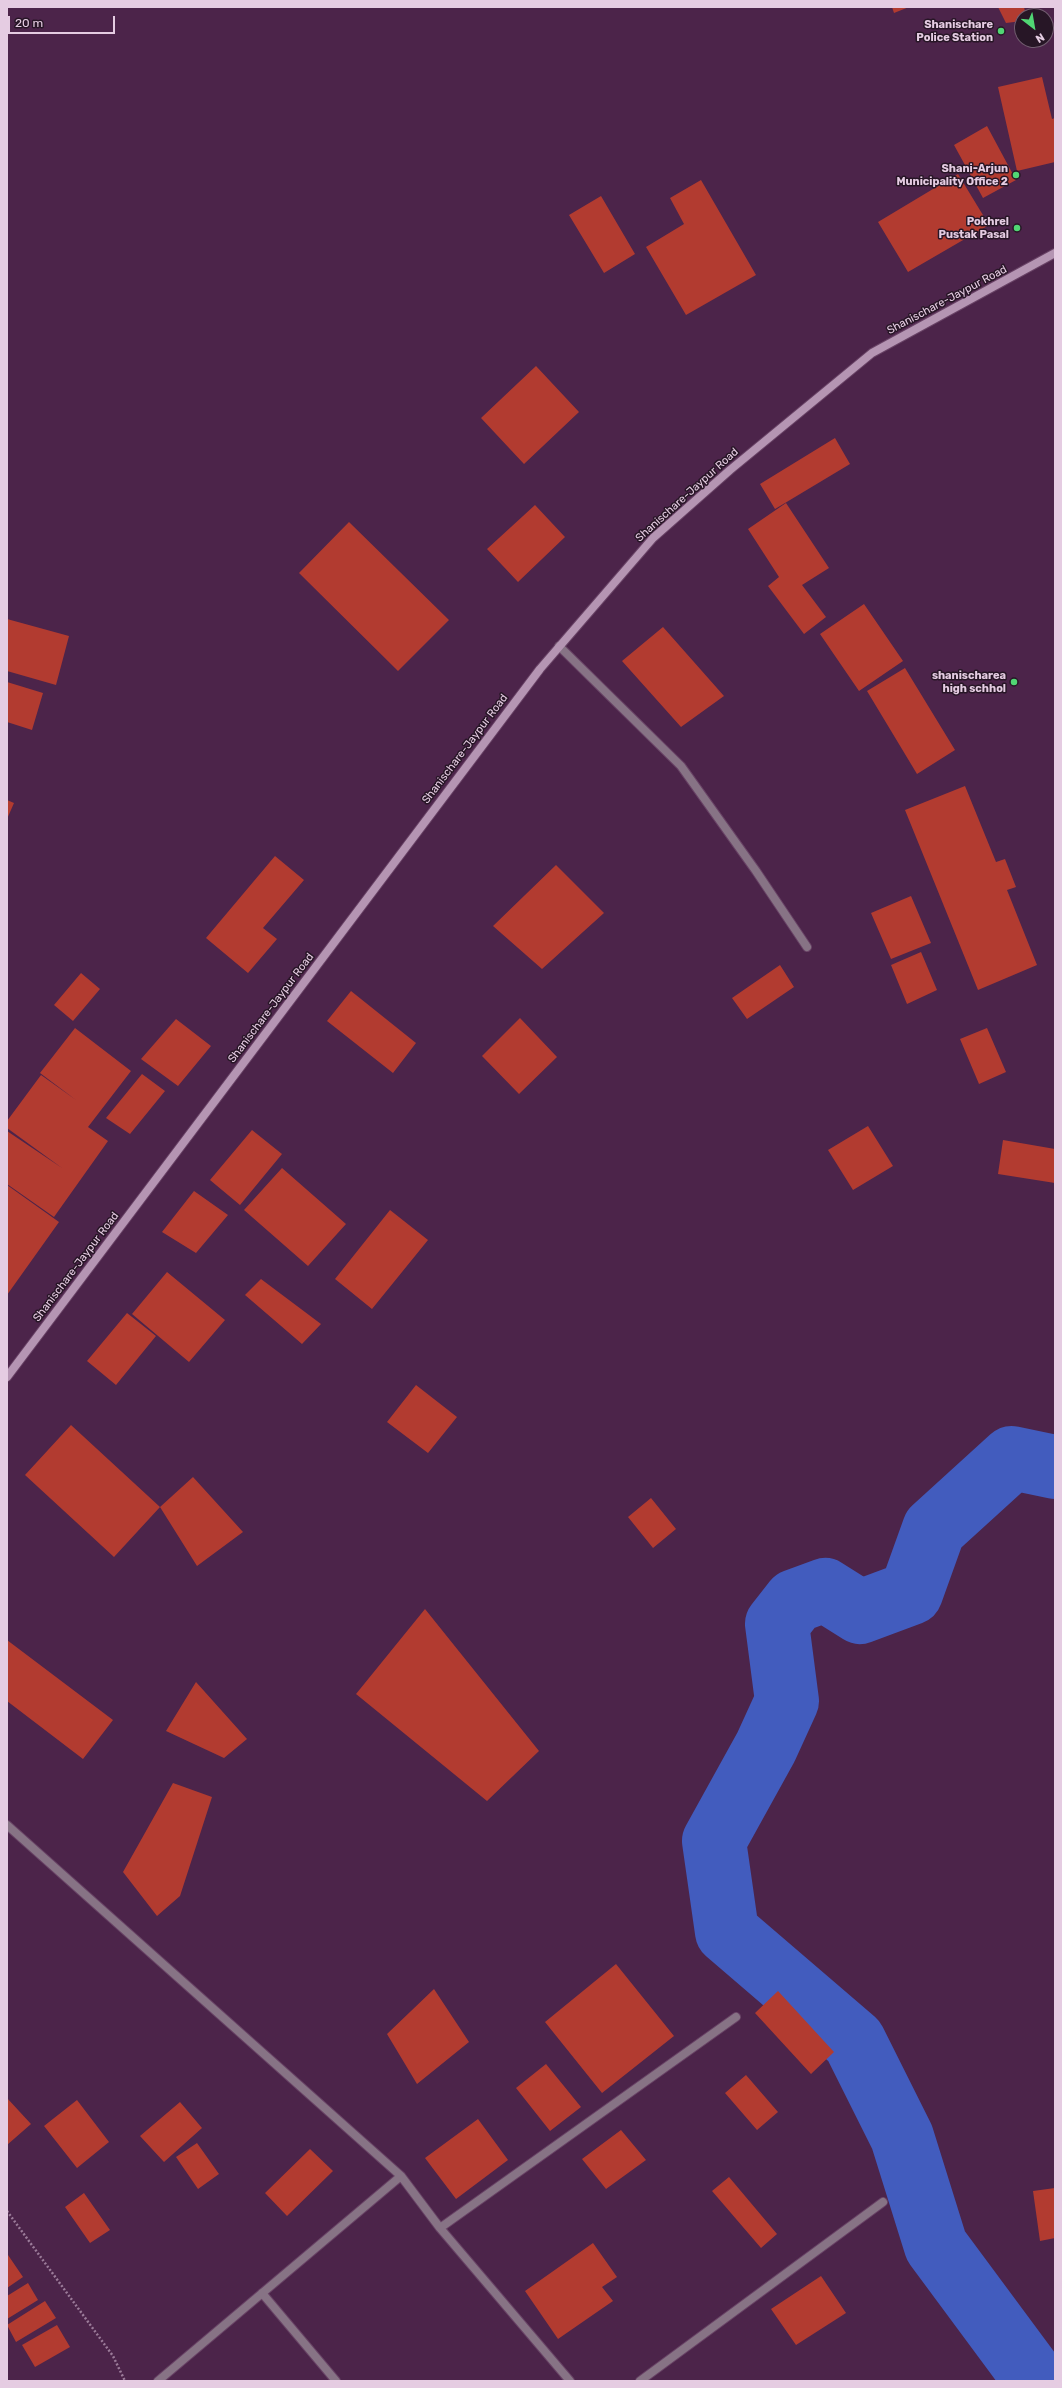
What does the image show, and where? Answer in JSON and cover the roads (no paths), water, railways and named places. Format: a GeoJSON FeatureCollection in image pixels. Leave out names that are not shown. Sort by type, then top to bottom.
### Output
{"type":"FeatureCollection","features":[{"type":"Feature","properties":{"kind":"street","name":"Shanischare-Jaypur Road"},"geometry":{"type":"LineString","coordinates":[[7,1378],[559,646],[654,538],[730,470],[872,353],[1055,253]]}},
{"type":"Feature","properties":{"kind":"street"},"geometry":{"type":"LineString","coordinates":[[559,646],[681,766],[756,871],[807,948]]}},
{"type":"Feature","properties":{"kind":"street"},"geometry":{"type":"LineString","coordinates":[[7,1825],[401,2176],[440,2228],[570,2381]]}},
{"type":"Feature","properties":{"kind":"street"},"geometry":{"type":"LineString","coordinates":[[440,2228],[736,2018]]}},
{"type":"Feature","properties":{"kind":"street"},"geometry":{"type":"LineString","coordinates":[[158,2381],[401,2176]]}},
{"type":"Feature","properties":{"kind":"street"},"geometry":{"type":"LineString","coordinates":[[640,2381],[883,2202]]}},
{"type":"Feature","properties":{"kind":"street"},"geometry":{"type":"LineString","coordinates":[[262,2292],[336,2381]]}},
{"type":"Feature","properties":{"kind":"waterway"},"geometry":{"type":"LineString","coordinates":[[1036,2381],[936,2246],[902,2137],[854,2041],[727,1932],[714,1841],[766,1747],[787,1701],[777,1624],[795,1601],[825,1590],[860,1612],[911,1593],[934,1529],[1012,1458],[1055,1467]]}},
{"type":"Feature","properties":{"kind":"place","name":"Shanischare Police Station"},"geometry":{"type":"Point","coordinates":[1001,31]}},
{"type":"Feature","properties":{"kind":"place","name":"Shani-Arjun Municipality Office 2"},"geometry":{"type":"Point","coordinates":[1016,175]}},
{"type":"Feature","properties":{"kind":"place","name":"Pokhrel Pustak Pasal"},"geometry":{"type":"Point","coordinates":[1017,228]}},
{"type":"Feature","properties":{"kind":"place","name":"shanischarea high schhol"},"geometry":{"type":"Point","coordinates":[1014,682]}}]}
